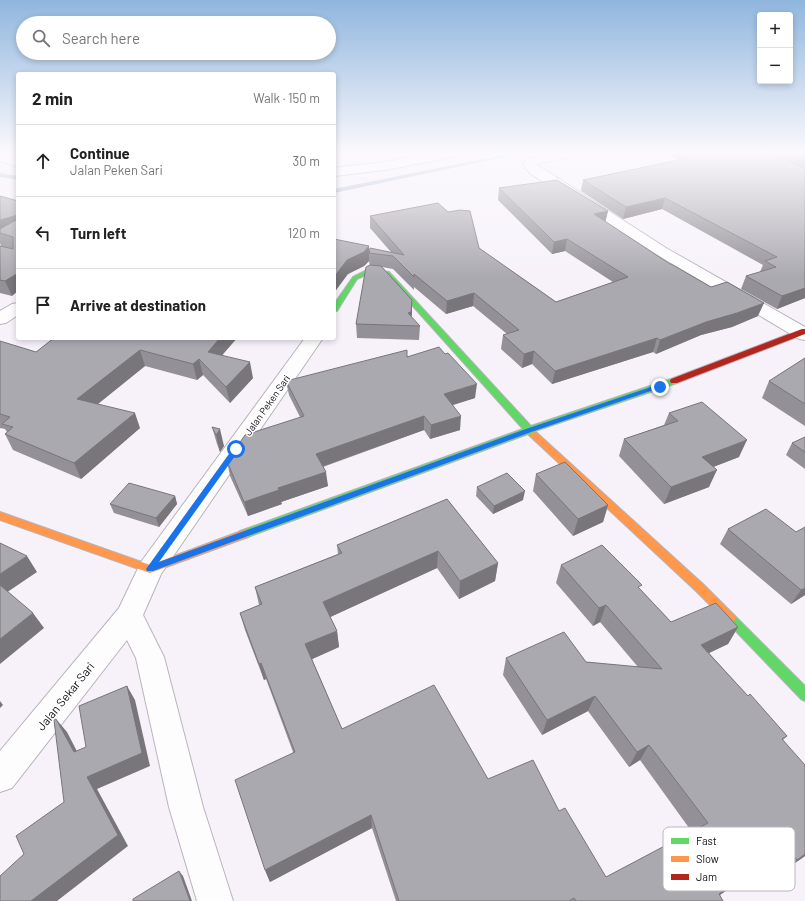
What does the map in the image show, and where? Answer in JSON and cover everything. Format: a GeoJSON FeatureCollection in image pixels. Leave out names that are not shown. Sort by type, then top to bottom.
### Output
{"type":"FeatureCollection","features":[{"type":"Feature","properties":{"kind":"street"},"geometry":{"type":"LineString","coordinates":[[572,194],[661,251],[804,333]]}},
{"type":"Feature","properties":{"kind":"street"},"geometry":{"type":"LineString","coordinates":[[336,306],[355,278],[367,272],[387,273],[529,430],[700,588],[805,695]]}},
{"type":"Feature","properties":{"kind":"street"},"geometry":{"type":"LineString","coordinates":[[0,320],[16,309]]}},
{"type":"Feature","properties":{"kind":"street"},"geometry":{"type":"LineString","coordinates":[[0,516],[150,569],[529,430],[660,387],[804,333]]}},
{"type":"Feature","properties":{"kind":"street","name":"Jalan Peken Sari"},"geometry":{"type":"LineString","coordinates":[[130,616],[150,569],[313,340]]}},
{"type":"Feature","properties":{"kind":"street"},"geometry":{"type":"LineString","coordinates":[[130,616],[150,656],[186,806],[215,901]]}},
{"type":"Feature","properties":{"kind":"street","name":"Jalan Sekar Sari"},"geometry":{"type":"LineString","coordinates":[[0,776],[130,616]]}},
{"type":"Feature","properties":{"kind":"building"},"geometry":{"type":"Polygon","coordinates":[[[505,194],[580,194],[608,211],[594,214],[670,264],[711,287],[727,282],[764,303],[706,322],[660,340],[657,338],[555,371],[534,351],[524,354],[503,335],[519,330],[474,293],[447,301],[414,274],[414,277],[393,256],[369,253],[370,248],[404,255],[370,216],[438,203],[448,212],[460,210],[470,211],[479,248],[556,302],[628,277],[567,239],[554,242],[505,194]]]}},
{"type":"Feature","properties":{"kind":"building"},"geometry":{"type":"Polygon","coordinates":[[[605,194],[805,194],[805,288],[782,296],[746,276],[776,267],[765,261],[777,257],[665,198],[626,207],[605,194]]]}},
{"type":"Feature","properties":{"kind":"building"},"geometry":{"type":"Polygon","coordinates":[[[0,196],[16,200],[16,216],[0,220],[0,196]]]}},
{"type":"Feature","properties":{"kind":"building"},"geometry":{"type":"Polygon","coordinates":[[[16,220],[16,274],[5,281],[0,280],[0,246],[13,249],[13,237],[0,233],[0,229],[16,220]]]}},
{"type":"Feature","properties":{"kind":"building"},"geometry":{"type":"Polygon","coordinates":[[[336,239],[369,246],[364,252],[347,260],[336,274],[336,239]]]}},
{"type":"Feature","properties":{"kind":"building"},"geometry":{"type":"Polygon","coordinates":[[[370,265],[381,266],[412,300],[411,312],[408,313],[420,326],[356,324],[366,267],[370,265]]]}},
{"type":"Feature","properties":{"kind":"building"},"geometry":{"type":"Polygon","coordinates":[[[51,340],[218,340],[208,352],[250,362],[226,387],[199,359],[193,364],[140,350],[77,399],[135,413],[74,463],[5,434],[13,427],[2,424],[10,417],[0,414],[0,341],[36,352],[51,340]]]}},
{"type":"Feature","properties":{"kind":"building"},"geometry":{"type":"Polygon","coordinates":[[[439,347],[445,354],[448,353],[477,384],[444,394],[461,416],[431,425],[424,416],[316,454],[326,472],[278,488],[279,490],[244,502],[227,461],[245,435],[304,416],[286,381],[407,350],[407,357],[439,347]]]}},
{"type":"Feature","properties":{"kind":"building"},"geometry":{"type":"Polygon","coordinates":[[[805,358],[805,404],[769,381],[805,358]]]}},
{"type":"Feature","properties":{"kind":"building"},"geometry":{"type":"Polygon","coordinates":[[[702,402],[747,440],[702,457],[717,470],[671,487],[624,439],[678,421],[669,413],[702,402]]]}},
{"type":"Feature","properties":{"kind":"building"},"geometry":{"type":"Polygon","coordinates":[[[212,427],[220,429],[216,435],[212,427]]]}},
{"type":"Feature","properties":{"kind":"building"},"geometry":{"type":"Polygon","coordinates":[[[805,437],[805,452],[792,443],[805,437]]]}},
{"type":"Feature","properties":{"kind":"building"},"geometry":{"type":"Polygon","coordinates":[[[565,462],[608,505],[578,519],[536,474],[565,462]]]}},
{"type":"Feature","properties":{"kind":"building"},"geometry":{"type":"Polygon","coordinates":[[[507,473],[525,491],[494,506],[477,487],[507,473]]]}},
{"type":"Feature","properties":{"kind":"building"},"geometry":{"type":"Polygon","coordinates":[[[129,483],[175,496],[156,518],[110,504],[129,483]]]}},
{"type":"Feature","properties":{"kind":"building"},"geometry":{"type":"Polygon","coordinates":[[[447,499],[498,563],[460,581],[438,551],[323,602],[337,631],[305,644],[342,729],[434,685],[488,779],[533,760],[559,811],[565,808],[606,877],[663,847],[663,891],[723,891],[719,894],[723,901],[576,901],[574,898],[569,901],[399,901],[371,815],[265,870],[235,780],[295,752],[240,613],[262,604],[255,587],[342,553],[337,545],[447,499]]]}},
{"type":"Feature","properties":{"kind":"building"},"geometry":{"type":"Polygon","coordinates":[[[766,509],[796,532],[805,527],[805,588],[801,590],[728,529],[766,509]]]}},
{"type":"Feature","properties":{"kind":"building"},"geometry":{"type":"Polygon","coordinates":[[[0,543],[27,556],[0,574],[0,543]]]}},
{"type":"Feature","properties":{"kind":"building"},"geometry":{"type":"Polygon","coordinates":[[[602,545],[642,585],[638,587],[671,622],[716,603],[738,627],[701,645],[748,696],[750,694],[787,736],[782,739],[805,765],[805,854],[797,860],[795,857],[795,827],[700,827],[708,823],[649,745],[637,752],[595,696],[547,720],[506,658],[564,632],[586,662],[662,669],[606,605],[599,608],[561,565],[602,545]]]}},
{"type":"Feature","properties":{"kind":"building"},"geometry":{"type":"Polygon","coordinates":[[[0,585],[33,613],[0,639],[0,585]]]}},
{"type":"Feature","properties":{"kind":"building"},"geometry":{"type":"Polygon","coordinates":[[[127,686],[142,753],[87,777],[118,835],[31,901],[0,901],[0,876],[24,854],[16,836],[64,802],[54,720],[56,719],[74,752],[86,747],[79,706],[127,686]]]}},
{"type":"Feature","properties":{"kind":"building"},"geometry":{"type":"Polygon","coordinates":[[[179,871],[190,901],[133,901],[133,899],[179,871]]]}},
{"type":"Feature","properties":{"kind":"traffic: fast"},"geometry":{"type":"LineString","coordinates":[[336,306],[355,278],[367,272],[387,273],[534,435]]}},
{"type":"Feature","properties":{"kind":"traffic: fast"},"geometry":{"type":"LineString","coordinates":[[244,534],[529,430],[674,381]]}},
{"type":"Feature","properties":{"kind":"traffic: fast"},"geometry":{"type":"LineString","coordinates":[[730,618],[805,695]]}},
{"type":"Feature","properties":{"kind":"traffic: slow"},"geometry":{"type":"LineString","coordinates":[[534,435],[700,588],[730,618]]}},
{"type":"Feature","properties":{"kind":"traffic: slow"},"geometry":{"type":"LineString","coordinates":[[0,516],[150,569],[244,534]]}},
{"type":"Feature","properties":{"kind":"traffic: jam"},"geometry":{"type":"LineString","coordinates":[[674,381],[805,331]]}},
{"type":"Feature","properties":{"kind":"route"},"geometry":{"type":"LineString","coordinates":[[236,449],[150,569],[529,430],[660,387]]}}]}
